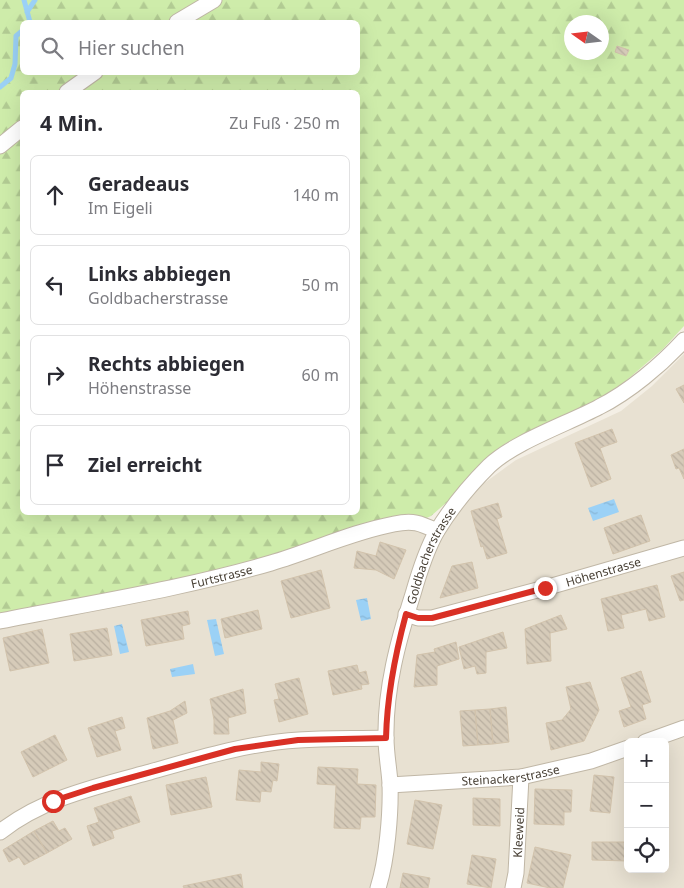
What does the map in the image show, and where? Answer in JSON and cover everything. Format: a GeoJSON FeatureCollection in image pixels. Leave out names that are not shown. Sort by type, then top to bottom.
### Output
{"type":"FeatureCollection","features":[{"type":"Feature","properties":{"kind":"street"},"geometry":{"type":"LineString","coordinates":[[180,20],[214,0]]}},
{"type":"Feature","properties":{"kind":"street"},"geometry":{"type":"LineString","coordinates":[[70,90],[91,75]]}},
{"type":"Feature","properties":{"kind":"street"},"geometry":{"type":"LineString","coordinates":[[0,146],[20,130]]}},
{"type":"Feature","properties":{"kind":"street","name":"Goldbacherstrasse"},"geometry":{"type":"LineString","coordinates":[[378,888],[385,855],[390,810],[386,738],[391,675],[406,614],[421,569],[437,532],[472,484],[491,464],[516,448],[600,407],[638,381],[674,351],[684,340]]}},
{"type":"Feature","properties":{"kind":"street","name":"Furtstrasse"},"geometry":{"type":"LineString","coordinates":[[0,622],[194,582],[271,563],[352,535],[395,524],[418,522],[437,532]]}},
{"type":"Feature","properties":{"kind":"street","name":"Höhenstrasse"},"geometry":{"type":"LineString","coordinates":[[406,614],[418,618],[432,618],[684,548]]}},
{"type":"Feature","properties":{"kind":"street"},"geometry":{"type":"LineString","coordinates":[[656,738],[684,728]]}},
{"type":"Feature","properties":{"kind":"street"},"geometry":{"type":"LineString","coordinates":[[0,832],[16,819],[53,801],[93,788],[235,749],[298,740],[386,738]]}},
{"type":"Feature","properties":{"kind":"street","name":"Steinackerstrasse"},"geometry":{"type":"LineString","coordinates":[[390,785],[521,777],[591,762],[624,750]]}},
{"type":"Feature","properties":{"kind":"street","name":"Kleeweid"},"geometry":{"type":"LineString","coordinates":[[513,888],[516,873],[521,777]]}},
{"type":"Feature","properties":{"kind":"shaded area"},"geometry":{"type":"Polygon","coordinates":[[[684,354],[684,888],[0,888],[0,621],[395,524],[437,531],[483,484],[516,460],[621,411],[652,386],[684,354]]]}},
{"type":"Feature","properties":{"kind":"green space"},"geometry":{"type":"Polygon","coordinates":[[[0,0],[684,0],[684,326],[663,349],[621,385],[584,408],[506,443],[476,468],[454,496],[431,516],[418,522],[271,563],[0,621],[0,0]]]}},
{"type":"Feature","properties":{"kind":"water"},"geometry":{"type":"Polygon","coordinates":[[[614,499],[619,512],[593,521],[588,508],[614,499]]]}},
{"type":"Feature","properties":{"kind":"water"},"geometry":{"type":"Polygon","coordinates":[[[367,598],[371,619],[361,621],[356,600],[367,598]]]}},
{"type":"Feature","properties":{"kind":"water"},"geometry":{"type":"Polygon","coordinates":[[[216,619],[224,654],[215,656],[207,620],[216,619]]]}},
{"type":"Feature","properties":{"kind":"water"},"geometry":{"type":"Polygon","coordinates":[[[122,624],[129,652],[120,654],[114,626],[122,624]]]}},
{"type":"Feature","properties":{"kind":"water"},"geometry":{"type":"Polygon","coordinates":[[[193,664],[195,674],[172,677],[170,669],[193,664]]]}},
{"type":"Feature","properties":{"kind":"building"},"geometry":{"type":"Polygon","coordinates":[[[617,46],[629,50],[626,56],[615,52],[617,46]]]}},
{"type":"Feature","properties":{"kind":"building"},"geometry":{"type":"Polygon","coordinates":[[[684,385],[684,403],[676,389],[684,385]]]}},
{"type":"Feature","properties":{"kind":"building"},"geometry":{"type":"Polygon","coordinates":[[[612,429],[617,442],[600,448],[611,479],[591,487],[575,443],[612,429]]]}},
{"type":"Feature","properties":{"kind":"building"},"geometry":{"type":"Polygon","coordinates":[[[684,449],[684,479],[679,468],[676,469],[671,455],[684,449]]]}},
{"type":"Feature","properties":{"kind":"building"},"geometry":{"type":"Polygon","coordinates":[[[498,503],[502,517],[497,519],[507,553],[487,559],[483,546],[481,547],[471,511],[498,503]]]}},
{"type":"Feature","properties":{"kind":"building"},"geometry":{"type":"Polygon","coordinates":[[[641,515],[650,541],[613,554],[604,528],[641,515]]]}},
{"type":"Feature","properties":{"kind":"building"},"geometry":{"type":"Polygon","coordinates":[[[380,542],[406,550],[394,579],[376,570],[354,568],[357,551],[376,556],[380,542]]]}},
{"type":"Feature","properties":{"kind":"building"},"geometry":{"type":"Polygon","coordinates":[[[472,562],[478,588],[440,598],[452,566],[472,562]]]}},
{"type":"Feature","properties":{"kind":"building"},"geometry":{"type":"Polygon","coordinates":[[[321,570],[330,608],[291,618],[281,581],[321,570]]]}},
{"type":"Feature","properties":{"kind":"building"},"geometry":{"type":"Polygon","coordinates":[[[684,572],[684,600],[680,601],[671,576],[684,572]]]}},
{"type":"Feature","properties":{"kind":"building"},"geometry":{"type":"Polygon","coordinates":[[[657,585],[665,617],[649,621],[646,609],[621,615],[624,628],[608,631],[601,599],[657,585]]]}},
{"type":"Feature","properties":{"kind":"building"},"geometry":{"type":"Polygon","coordinates":[[[258,610],[262,629],[225,638],[221,619],[258,610]]]}},
{"type":"Feature","properties":{"kind":"building"},"geometry":{"type":"Polygon","coordinates":[[[188,611],[190,624],[182,626],[184,639],[146,646],[141,620],[188,611]]]}},
{"type":"Feature","properties":{"kind":"building"},"geometry":{"type":"Polygon","coordinates":[[[561,615],[567,629],[550,633],[551,661],[527,664],[525,629],[561,615]]]}},
{"type":"Feature","properties":{"kind":"building"},"geometry":{"type":"Polygon","coordinates":[[[107,628],[112,655],[74,661],[70,634],[107,628]]]}},
{"type":"Feature","properties":{"kind":"building"},"geometry":{"type":"Polygon","coordinates":[[[42,629],[49,663],[10,671],[3,638],[42,629]]]}},
{"type":"Feature","properties":{"kind":"building"},"geometry":{"type":"Polygon","coordinates":[[[503,632],[507,648],[486,652],[486,673],[477,674],[475,666],[464,669],[459,647],[503,632]]]}},
{"type":"Feature","properties":{"kind":"building"},"geometry":{"type":"Polygon","coordinates":[[[456,642],[459,659],[437,666],[437,685],[414,687],[417,655],[435,652],[434,649],[456,642]]]}},
{"type":"Feature","properties":{"kind":"building"},"geometry":{"type":"Polygon","coordinates":[[[357,665],[359,673],[366,671],[369,684],[361,685],[362,689],[333,695],[328,671],[357,665]]]}},
{"type":"Feature","properties":{"kind":"building"},"geometry":{"type":"Polygon","coordinates":[[[641,671],[651,702],[642,705],[646,719],[624,727],[619,711],[631,707],[621,678],[641,671]]]}},
{"type":"Feature","properties":{"kind":"building"},"geometry":{"type":"Polygon","coordinates":[[[299,678],[308,714],[279,722],[274,700],[279,699],[275,684],[299,678]]]}},
{"type":"Feature","properties":{"kind":"building"},"geometry":{"type":"Polygon","coordinates":[[[590,682],[599,710],[584,741],[551,750],[546,723],[562,720],[571,709],[566,687],[590,682]]]}},
{"type":"Feature","properties":{"kind":"building"},"geometry":{"type":"Polygon","coordinates":[[[243,689],[246,713],[228,718],[229,734],[214,734],[214,720],[210,699],[243,689]]]}},
{"type":"Feature","properties":{"kind":"building"},"geometry":{"type":"Polygon","coordinates":[[[185,701],[187,713],[173,720],[178,743],[153,749],[147,718],[170,711],[185,701]]]}},
{"type":"Feature","properties":{"kind":"building"},"geometry":{"type":"Polygon","coordinates":[[[506,707],[509,742],[493,744],[490,709],[506,707]]]}},
{"type":"Feature","properties":{"kind":"building"},"geometry":{"type":"Polygon","coordinates":[[[490,709],[493,744],[478,745],[475,710],[490,709]]]}},
{"type":"Feature","properties":{"kind":"building"},"geometry":{"type":"Polygon","coordinates":[[[475,710],[478,745],[463,746],[460,711],[475,710]]]}},
{"type":"Feature","properties":{"kind":"building"},"geometry":{"type":"Polygon","coordinates":[[[122,717],[125,728],[115,731],[121,750],[97,757],[88,728],[122,717]]]}},
{"type":"Feature","properties":{"kind":"building"},"geometry":{"type":"Polygon","coordinates":[[[55,735],[67,760],[33,777],[21,752],[55,735]]]}},
{"type":"Feature","properties":{"kind":"building"},"geometry":{"type":"Polygon","coordinates":[[[261,762],[279,764],[277,781],[273,780],[271,792],[261,791],[260,802],[236,800],[239,770],[261,772],[261,762]]]}},
{"type":"Feature","properties":{"kind":"building"},"geometry":{"type":"Polygon","coordinates":[[[318,767],[358,769],[357,784],[376,785],[375,817],[361,817],[360,829],[334,828],[336,785],[317,784],[318,767]]]}},
{"type":"Feature","properties":{"kind":"building"},"geometry":{"type":"Polygon","coordinates":[[[594,775],[614,777],[610,813],[590,811],[594,775]]]}},
{"type":"Feature","properties":{"kind":"building"},"geometry":{"type":"Polygon","coordinates":[[[206,777],[212,807],[171,815],[166,785],[206,777]]]}},
{"type":"Feature","properties":{"kind":"building"},"geometry":{"type":"Polygon","coordinates":[[[535,789],[572,790],[571,812],[564,812],[564,825],[534,824],[535,789]]]}},
{"type":"Feature","properties":{"kind":"building"},"geometry":{"type":"Polygon","coordinates":[[[131,796],[140,822],[112,831],[114,838],[93,846],[87,826],[99,822],[94,808],[131,796]]]}},
{"type":"Feature","properties":{"kind":"building"},"geometry":{"type":"Polygon","coordinates":[[[473,798],[500,799],[500,826],[473,825],[473,798]]]}},
{"type":"Feature","properties":{"kind":"building"},"geometry":{"type":"Polygon","coordinates":[[[415,800],[442,805],[433,849],[407,844],[415,800]]]}},
{"type":"Feature","properties":{"kind":"building"},"geometry":{"type":"Polygon","coordinates":[[[53,821],[59,831],[65,828],[72,839],[47,853],[34,831],[53,821]]]}},
{"type":"Feature","properties":{"kind":"building"},"geometry":{"type":"Polygon","coordinates":[[[34,831],[47,853],[24,865],[19,857],[9,862],[3,850],[34,831]]]}},
{"type":"Feature","properties":{"kind":"building"},"geometry":{"type":"Polygon","coordinates":[[[592,842],[624,842],[624,861],[592,860],[592,842]]]}},
{"type":"Feature","properties":{"kind":"building"},"geometry":{"type":"Polygon","coordinates":[[[535,847],[571,855],[563,888],[550,888],[527,883],[535,847]]]}},
{"type":"Feature","properties":{"kind":"building"},"geometry":{"type":"Polygon","coordinates":[[[472,855],[496,859],[491,888],[467,884],[472,855]]]}},
{"type":"Feature","properties":{"kind":"building"},"geometry":{"type":"Polygon","coordinates":[[[403,873],[430,878],[428,888],[400,888],[403,873]]]}},
{"type":"Feature","properties":{"kind":"building"},"geometry":{"type":"Polygon","coordinates":[[[241,874],[243,888],[184,888],[183,886],[241,874]]]}},
{"type":"Feature","properties":{"kind":"waterway"},"geometry":{"type":"LineString","coordinates":[[24,0],[29,20]]}},
{"type":"Feature","properties":{"kind":"waterway"},"geometry":{"type":"LineString","coordinates":[[27,12],[35,0]]}},
{"type":"Feature","properties":{"kind":"waterway"},"geometry":{"type":"LineString","coordinates":[[0,87],[11,78],[15,64],[16,36],[20,33]]}},
{"type":"Feature","properties":{"kind":"route"},"geometry":{"type":"LineString","coordinates":[[53,801],[183,762],[235,749],[298,740],[386,738],[391,675],[406,614],[418,618],[432,618],[545,588]]}}]}
